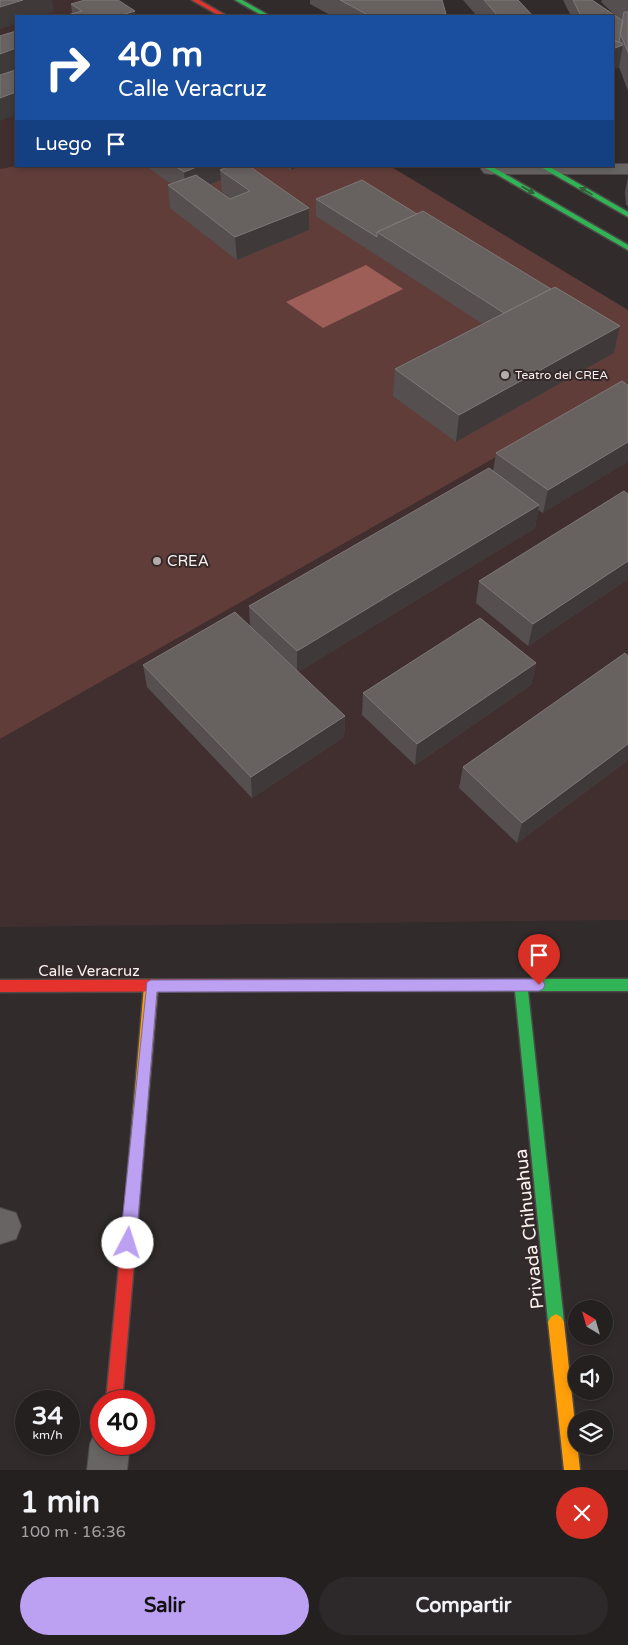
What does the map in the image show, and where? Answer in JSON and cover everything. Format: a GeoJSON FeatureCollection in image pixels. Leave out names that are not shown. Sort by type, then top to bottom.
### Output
{"type":"FeatureCollection","features":[{"type":"Feature","properties":{"kind":"street"},"geometry":{"type":"LineString","coordinates":[[195,0],[222,15]]}},
{"type":"Feature","properties":{"kind":"street"},"geometry":{"type":"LineString","coordinates":[[238,0],[265,15]]}},
{"type":"Feature","properties":{"kind":"street"},"geometry":{"type":"LineString","coordinates":[[488,168],[628,169]]}},
{"type":"Feature","properties":{"kind":"street"},"geometry":{"type":"LineString","coordinates":[[488,168],[628,248]]}},
{"type":"Feature","properties":{"kind":"street"},"geometry":{"type":"LineString","coordinates":[[544,168],[628,215]]}},
{"type":"Feature","properties":{"kind":"street","name":"Privada Chihuahua"},"geometry":{"type":"LineString","coordinates":[[521,985],[572,1470]]}},
{"type":"Feature","properties":{"kind":"street","name":"Calle Veracruz"},"geometry":{"type":"LineString","coordinates":[[0,986],[628,985]]}},
{"type":"Feature","properties":{"kind":"street"},"geometry":{"type":"LineString","coordinates":[[115,1390],[151,986]]}},
{"type":"Feature","properties":{"kind":"street"},"geometry":{"type":"LineString","coordinates":[[107,1470],[109,1455]]}},
{"type":"Feature","properties":{"kind":"shaded area"},"geometry":{"type":"Polygon","coordinates":[[[0,0],[113,0],[138,15],[15,15],[15,166],[0,169],[0,0]]]}},
{"type":"Feature","properties":{"kind":"shaded area","name":"CREA"},"geometry":{"type":"Polygon","coordinates":[[[15,166],[392,167],[628,310],[628,382],[0,739],[0,169],[15,166]]]}},
{"type":"Feature","properties":{"kind":"shaded area"},"geometry":{"type":"Polygon","coordinates":[[[366,265],[403,289],[323,328],[286,302],[366,265]]]}},
{"type":"Feature","properties":{"kind":"shaded area"},"geometry":{"type":"Polygon","coordinates":[[[628,382],[628,920],[0,927],[0,739],[628,382]]]}},
{"type":"Feature","properties":{"kind":"building"},"geometry":{"type":"Polygon","coordinates":[[[0,0],[23,0],[0,7],[0,0]]]}},
{"type":"Feature","properties":{"kind":"building"},"geometry":{"type":"Polygon","coordinates":[[[85,0],[118,0],[135,11],[121,15],[68,15],[82,11],[71,4],[85,0]]]}},
{"type":"Feature","properties":{"kind":"building"},"geometry":{"type":"Polygon","coordinates":[[[340,0],[442,0],[446,14],[430,15],[368,15],[340,0]]]}},
{"type":"Feature","properties":{"kind":"building"},"geometry":{"type":"Polygon","coordinates":[[[484,0],[518,0],[532,15],[497,15],[484,0]]]}},
{"type":"Feature","properties":{"kind":"building"},"geometry":{"type":"Polygon","coordinates":[[[573,0],[592,0],[623,21],[619,42],[614,41],[614,15],[580,15],[573,0]]]}},
{"type":"Feature","properties":{"kind":"building"},"geometry":{"type":"Polygon","coordinates":[[[624,12],[628,12],[628,52],[620,33],[624,12]]]}},
{"type":"Feature","properties":{"kind":"building"},"geometry":{"type":"Polygon","coordinates":[[[15,31],[15,48],[0,54],[0,36],[15,31]]]}},
{"type":"Feature","properties":{"kind":"building"},"geometry":{"type":"Polygon","coordinates":[[[614,41],[622,43],[623,45],[614,48],[614,41]]]}},
{"type":"Feature","properties":{"kind":"building"},"geometry":{"type":"Polygon","coordinates":[[[15,70],[15,92],[0,98],[0,75],[15,70]]]}},
{"type":"Feature","properties":{"kind":"building"},"geometry":{"type":"Polygon","coordinates":[[[176,167],[196,167],[184,172],[176,167]]]}},
{"type":"Feature","properties":{"kind":"building"},"geometry":{"type":"Polygon","coordinates":[[[228,167],[250,167],[309,208],[235,237],[168,185],[196,175],[230,199],[250,191],[220,170],[228,167]]]}},
{"type":"Feature","properties":{"kind":"building"},"geometry":{"type":"Polygon","coordinates":[[[362,180],[417,214],[377,232],[377,237],[316,199],[362,180]]]}},
{"type":"Feature","properties":{"kind":"building"},"geometry":{"type":"Polygon","coordinates":[[[423,211],[551,289],[504,313],[377,232],[423,211]]]}},
{"type":"Feature","properties":{"kind":"building"},"geometry":{"type":"Polygon","coordinates":[[[555,287],[620,326],[459,415],[395,369],[555,287]]]}},
{"type":"Feature","properties":{"kind":"building"},"geometry":{"type":"Polygon","coordinates":[[[622,381],[628,385],[628,442],[548,490],[496,453],[622,381]]]}},
{"type":"Feature","properties":{"kind":"building"},"geometry":{"type":"Polygon","coordinates":[[[489,468],[539,505],[297,651],[249,606],[489,468]]]}},
{"type":"Feature","properties":{"kind":"building"},"geometry":{"type":"Polygon","coordinates":[[[624,491],[628,494],[628,561],[533,624],[479,581],[624,491]]]}},
{"type":"Feature","properties":{"kind":"building"},"geometry":{"type":"Polygon","coordinates":[[[235,612],[345,716],[251,777],[143,665],[235,612]]]}},
{"type":"Feature","properties":{"kind":"building"},"geometry":{"type":"Polygon","coordinates":[[[480,618],[536,663],[417,744],[363,693],[480,618]]]}},
{"type":"Feature","properties":{"kind":"building"},"geometry":{"type":"Polygon","coordinates":[[[625,653],[628,656],[628,744],[522,823],[463,767],[625,653]]]}},
{"type":"Feature","properties":{"kind":"traffic: fast"},"geometry":{"type":"LineString","coordinates":[[238,0],[265,15]]}},
{"type":"Feature","properties":{"kind":"traffic: fast"},"geometry":{"type":"LineString","coordinates":[[487,167],[628,248]]}},
{"type":"Feature","properties":{"kind":"traffic: fast"},"geometry":{"type":"LineString","coordinates":[[544,167],[628,215]]}},
{"type":"Feature","properties":{"kind":"traffic: fast"},"geometry":{"type":"LineString","coordinates":[[339,985],[628,985]]}},
{"type":"Feature","properties":{"kind":"traffic: fast"},"geometry":{"type":"LineString","coordinates":[[521,985],[556,1322]]}},
{"type":"Feature","properties":{"kind":"traffic: slow"},"geometry":{"type":"LineString","coordinates":[[133,1193],[151,986]]}},
{"type":"Feature","properties":{"kind":"traffic: slow"},"geometry":{"type":"LineString","coordinates":[[556,1322],[572,1470]]}},
{"type":"Feature","properties":{"kind":"traffic: jam"},"geometry":{"type":"LineString","coordinates":[[195,0],[222,15]]}},
{"type":"Feature","properties":{"kind":"traffic: jam"},"geometry":{"type":"LineString","coordinates":[[0,986],[339,985]]}},
{"type":"Feature","properties":{"kind":"traffic: jam"},"geometry":{"type":"LineString","coordinates":[[115,1390],[133,1193]]}},
{"type":"Feature","properties":{"kind":"place","name":"Teatro del CREA"},"geometry":{"type":"Point","coordinates":[505,375]}},
{"type":"Feature","properties":{"kind":"place","name":"CREA"},"geometry":{"type":"Point","coordinates":[157,561]}},
{"type":"Feature","properties":{"kind":"route"},"geometry":{"type":"LineString","coordinates":[[128,1243],[151,986],[539,985]]}}]}
